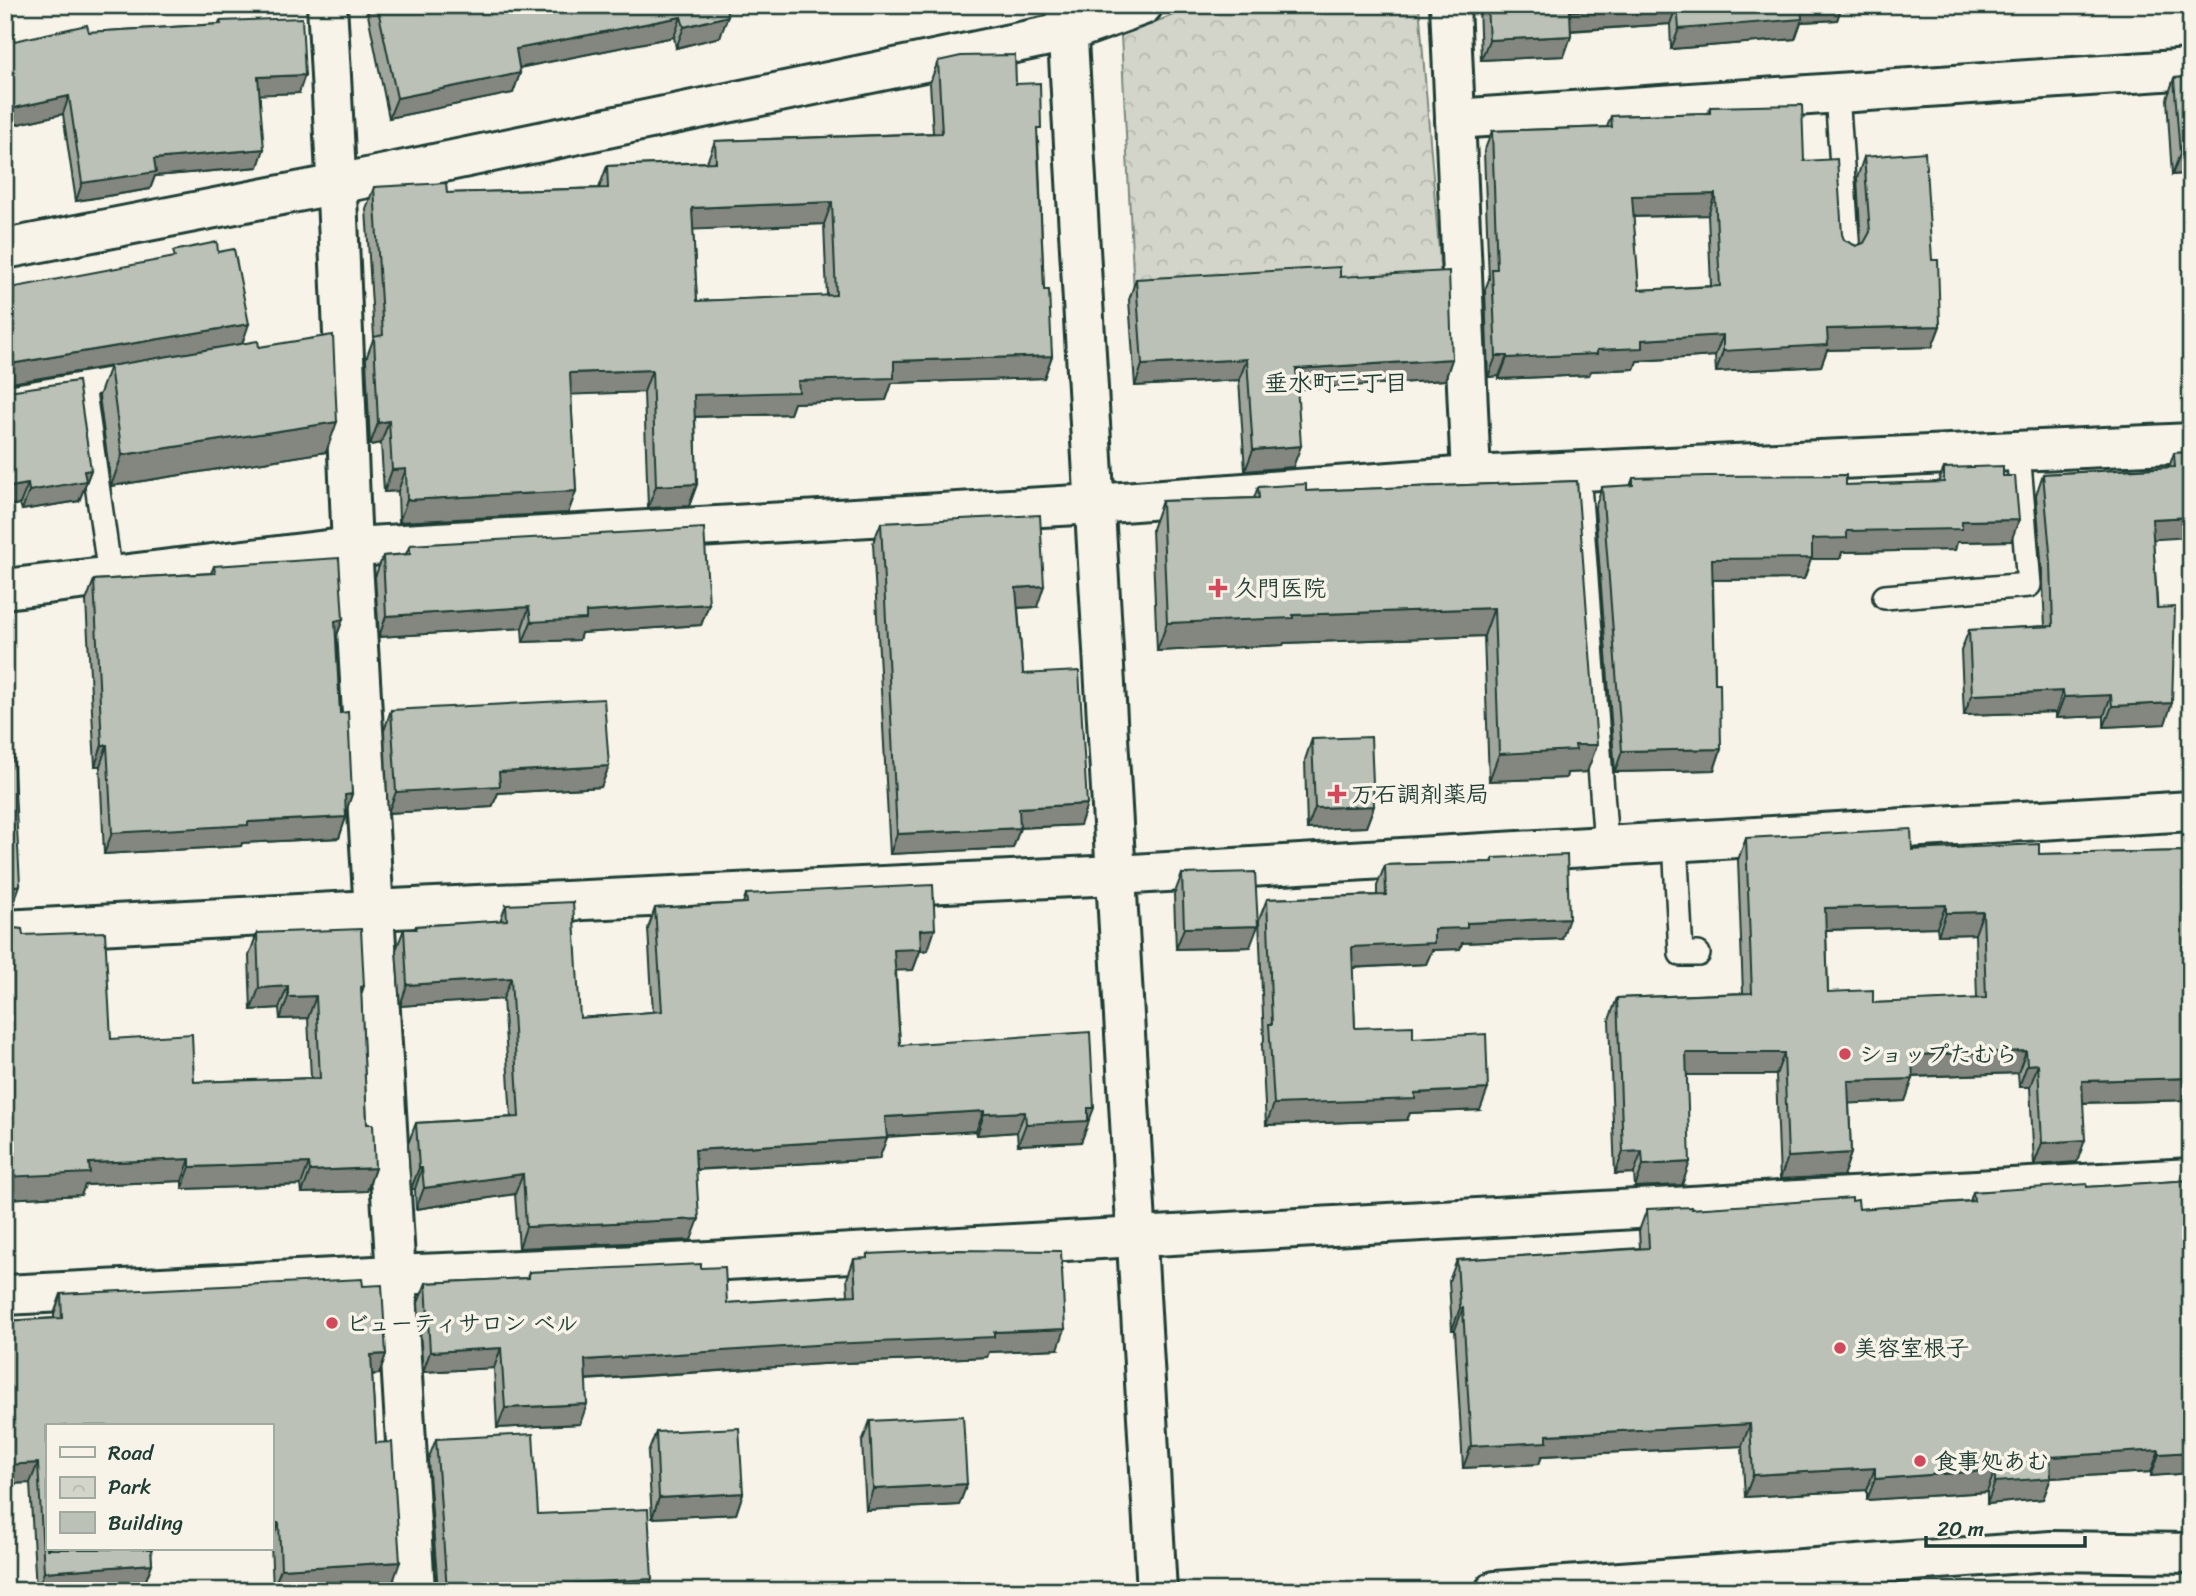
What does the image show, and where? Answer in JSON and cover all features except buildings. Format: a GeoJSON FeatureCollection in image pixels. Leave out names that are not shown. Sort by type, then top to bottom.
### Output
{"type":"FeatureCollection","features":[{"type":"Feature","properties":{"kind":"street"},"geometry":{"type":"LineString","coordinates":[[327,5],[338,184],[330,344],[352,547],[415,1591]]}},
{"type":"Feature","properties":{"kind":"street"},"geometry":{"type":"LineString","coordinates":[[5,248],[338,184],[1067,18],[1143,5]]}},
{"type":"Feature","properties":{"kind":"street"},"geometry":{"type":"LineString","coordinates":[[1450,5],[1471,476]]}},
{"type":"Feature","properties":{"kind":"street"},"geometry":{"type":"LineString","coordinates":[[1067,18],[1157,1591]]}},
{"type":"Feature","properties":{"kind":"street"},"geometry":{"type":"LineString","coordinates":[[1455,119],[2191,69]]}},
{"type":"Feature","properties":{"kind":"street"},"geometry":{"type":"LineString","coordinates":[[5,589],[352,547],[1095,504],[1471,476],[2191,443]]}},
{"type":"Feature","properties":{"kind":"street"},"geometry":{"type":"LineString","coordinates":[[5,930],[1116,875],[2191,811]]}},
{"type":"Feature","properties":{"kind":"street"},"geometry":{"type":"LineString","coordinates":[[5,1295],[619,1266],[2191,1178]]}},
{"type":"Feature","properties":{"kind":"street"},"geometry":{"type":"LineString","coordinates":[[1495,1591],[2052,1551],[2191,1553]]}},
{"type":"Feature","properties":{"kind":"lane"},"geometry":{"type":"LineString","coordinates":[[1837,94],[1848,253]]}},
{"type":"Feature","properties":{"kind":"lane"},"geometry":{"type":"LineString","coordinates":[[5,398],[152,373]]}},
{"type":"Feature","properties":{"kind":"lane"},"geometry":{"type":"LineString","coordinates":[[83,385],[110,576]]}},
{"type":"Feature","properties":{"kind":"lane"},"geometry":{"type":"LineString","coordinates":[[1885,597],[2029,585],[2018,451]]}},
{"type":"Feature","properties":{"kind":"lane"},"geometry":{"type":"LineString","coordinates":[[1578,472],[1606,845]]}},
{"type":"Feature","properties":{"kind":"lane"},"geometry":{"type":"LineString","coordinates":[[1675,841],[1681,954],[1698,954]]}},
{"type":"Feature","properties":{"kind":"green space"},"geometry":{"type":"Polygon","coordinates":[[[1199,5],[1419,5],[1441,275],[1134,292],[1121,35],[1199,5]]]}},
{"type":"Feature","properties":{"kind":"place","name":"久門医院"},"geometry":{"type":"Point","coordinates":[1218,588]}},
{"type":"Feature","properties":{"kind":"place","name":"万石調剤薬局"},"geometry":{"type":"Point","coordinates":[1337,794]}},
{"type":"Feature","properties":{"kind":"place","name":"ショップたむら"},"geometry":{"type":"Point","coordinates":[1845,1054]}},
{"type":"Feature","properties":{"kind":"place","name":"ビューティサロン ベル"},"geometry":{"type":"Point","coordinates":[332,1323]}},
{"type":"Feature","properties":{"kind":"place","name":"美容室根子"},"geometry":{"type":"Point","coordinates":[1840,1348]}},
{"type":"Feature","properties":{"kind":"place","name":"食事処あむ"},"geometry":{"type":"Point","coordinates":[1920,1461]}},
{"type":"Feature","properties":{"kind":"district","name":"垂水町三丁目"},"geometry":{"type":"Point","coordinates":[1336,383]}}]}
